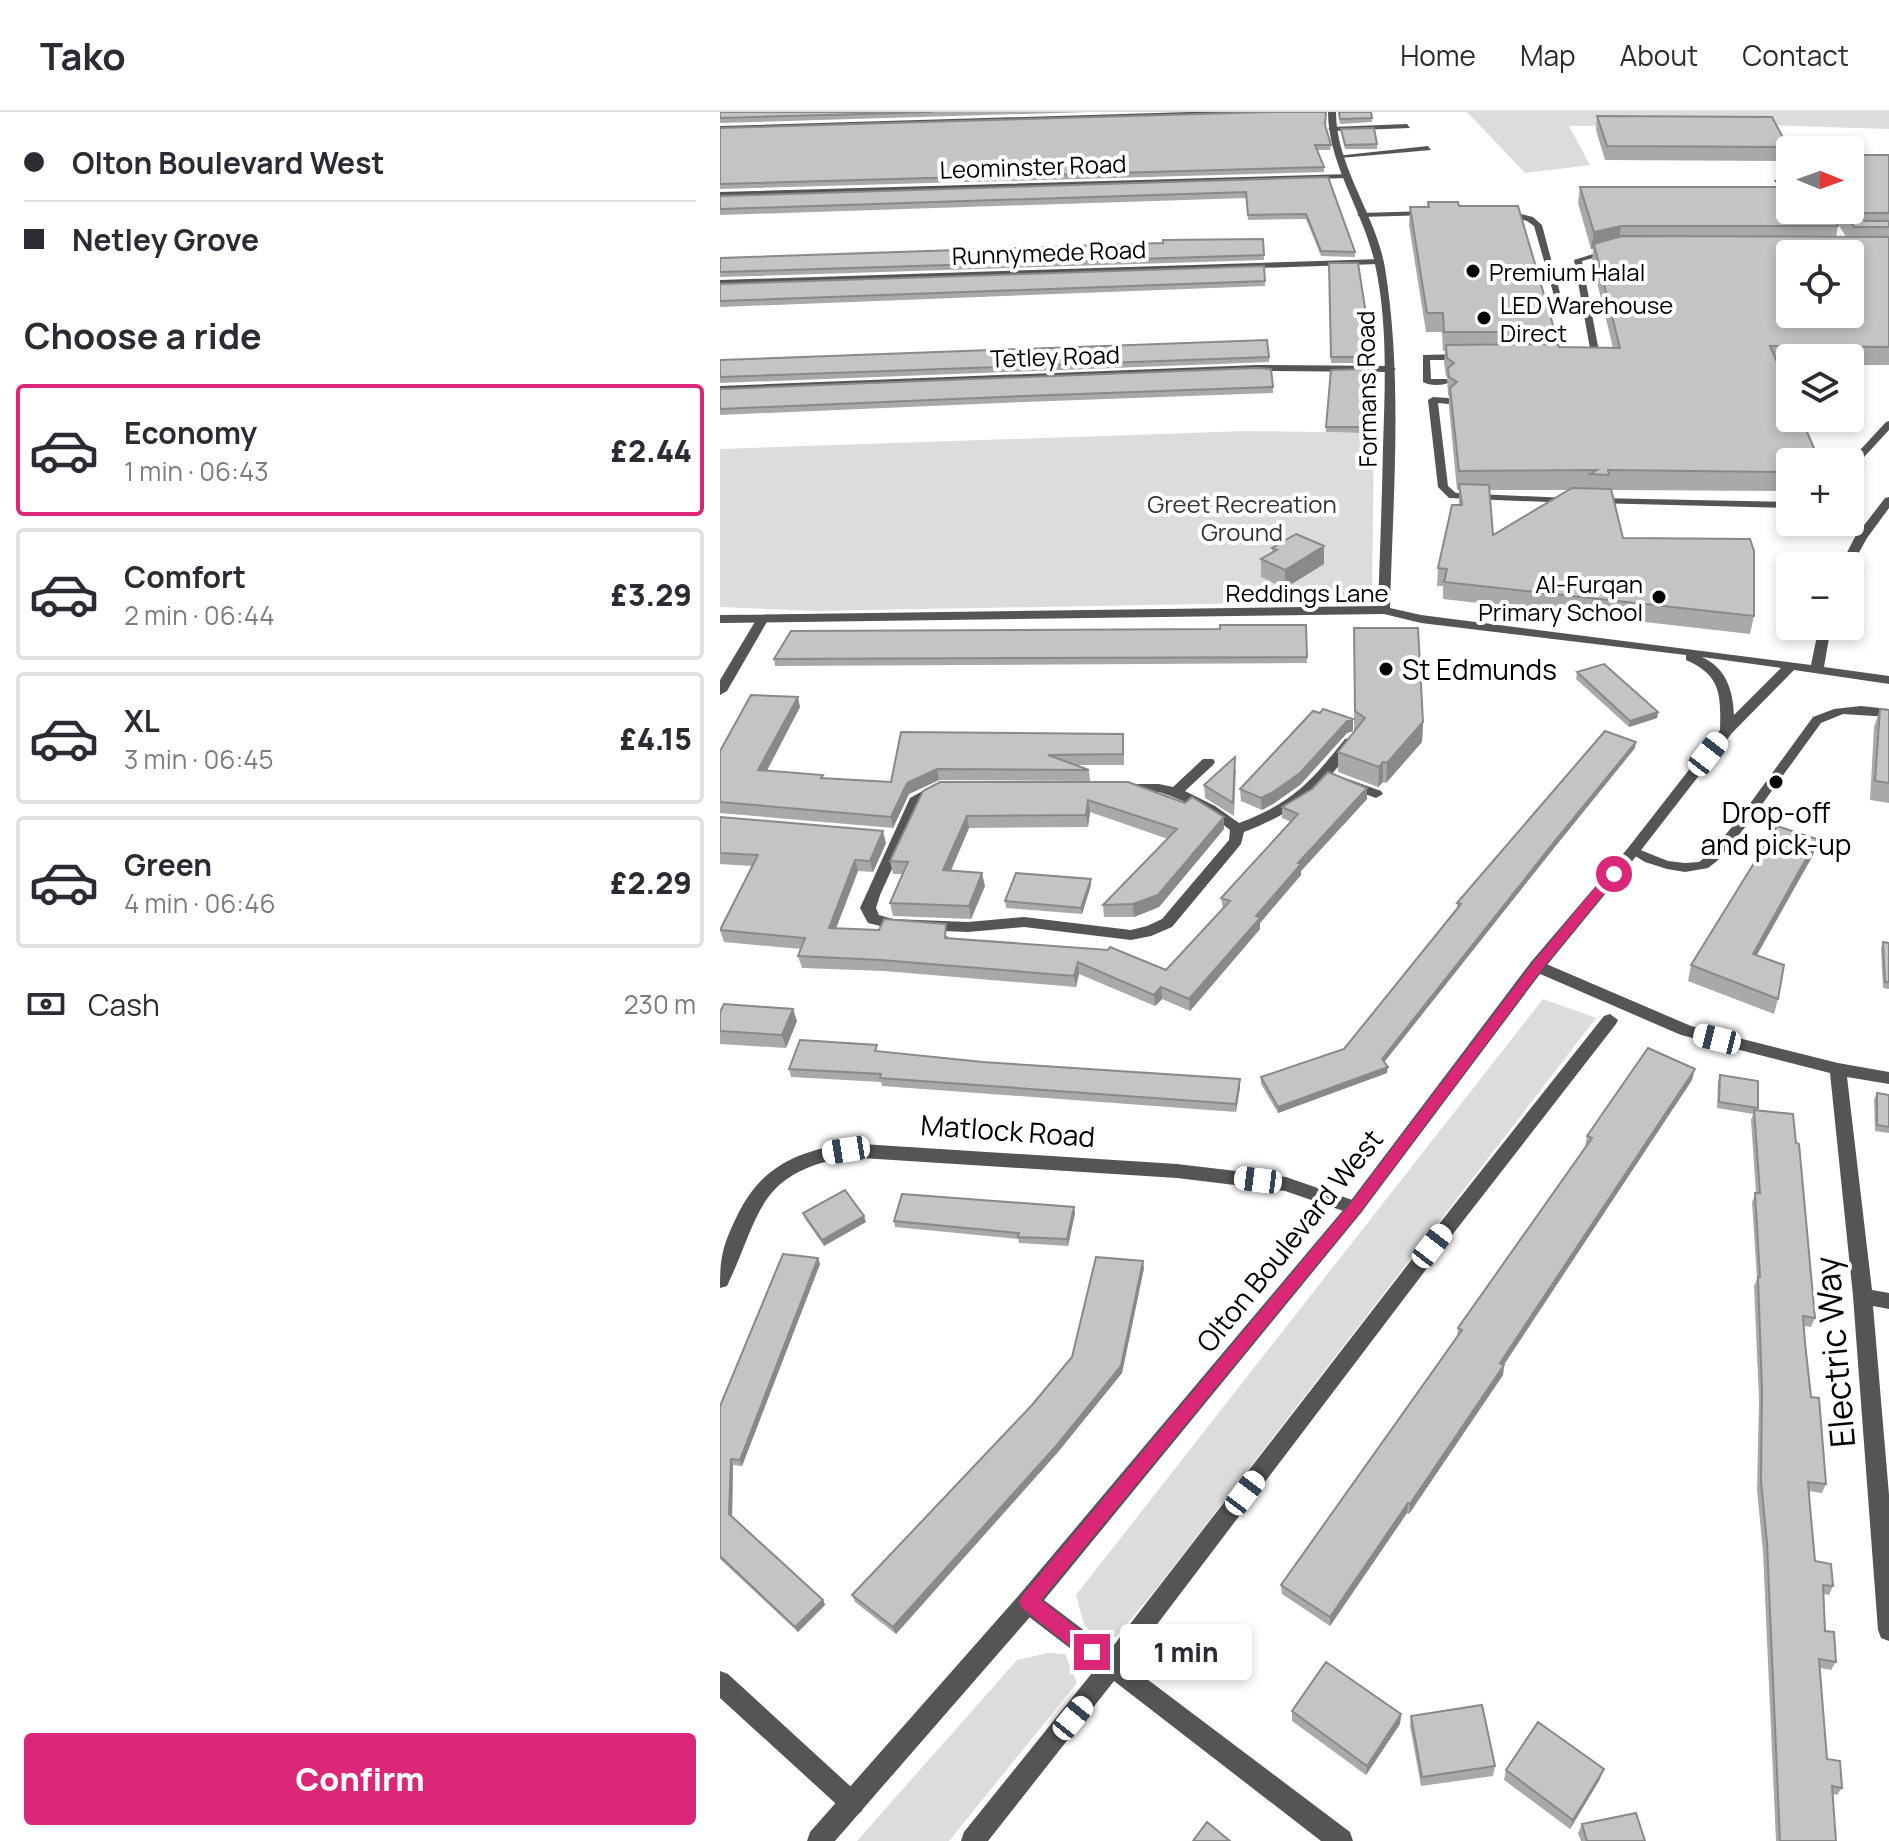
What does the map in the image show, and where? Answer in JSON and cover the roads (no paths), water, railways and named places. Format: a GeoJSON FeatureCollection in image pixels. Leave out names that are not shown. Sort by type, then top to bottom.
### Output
{"type":"FeatureCollection","features":[{"type":"Feature","properties":{"kind":"street"},"geometry":{"type":"LineString","coordinates":[[720,128],[1269,112]]}},
{"type":"Feature","properties":{"kind":"street","name":"Formans Road"},"geometry":{"type":"LineString","coordinates":[[1332,112],[1332,129],[1340,156],[1379,261],[1387,311],[1391,369],[1384,610]]}},
{"type":"Feature","properties":{"kind":"street"},"geometry":{"type":"LineString","coordinates":[[1332,129],[1407,126]]}},
{"type":"Feature","properties":{"kind":"street"},"geometry":{"type":"LineString","coordinates":[[1340,156],[1428,148]]}},
{"type":"Feature","properties":{"kind":"street","name":"Leominster Road"},"geometry":{"type":"LineString","coordinates":[[720,195],[1347,176]]}},
{"type":"Feature","properties":{"kind":"street","name":"Runnymede Road"},"geometry":{"type":"LineString","coordinates":[[720,283],[1379,261]]}},
{"type":"Feature","properties":{"kind":"street","name":"Tetley Road"},"geometry":{"type":"LineString","coordinates":[[720,389],[1257,368],[1391,369]]}},
{"type":"Feature","properties":{"kind":"street"},"geometry":{"type":"LineString","coordinates":[[1853,552],[1889,500]]}},
{"type":"Feature","properties":{"kind":"street","name":"Reddings Lane"},"geometry":{"type":"LineString","coordinates":[[720,619],[1384,610],[1421,619],[1889,680]]}},
{"type":"Feature","properties":{"kind":"street"},"geometry":{"type":"LineString","coordinates":[[720,691],[762,620]]}},
{"type":"Feature","properties":{"kind":"street"},"geometry":{"type":"LineString","coordinates":[[1817,669],[1822,640]]}},
{"type":"Feature","properties":{"kind":"street"},"geometry":{"type":"LineString","coordinates":[[1671,650],[1704,661],[1727,690],[1727,730]]}},
{"type":"Feature","properties":{"kind":"street","name":"Olton Boulevard West"},"geometry":{"type":"LineString","coordinates":[[819,1841],[1028,1602],[1355,1208],[1537,966],[1633,851],[1727,730],[1791,666]]}},
{"type":"Feature","properties":{"kind":"street"},"geometry":{"type":"LineString","coordinates":[[1237,829],[1274,815],[1316,785],[1354,738]]}},
{"type":"Feature","properties":{"kind":"street"},"geometry":{"type":"LineString","coordinates":[[1176,792],[1208,762]]}},
{"type":"Feature","properties":{"kind":"street"},"geometry":{"type":"LineString","coordinates":[[1324,774],[1376,794]]}},
{"type":"Feature","properties":{"kind":"street"},"geometry":{"type":"LineString","coordinates":[[940,787],[1159,788],[1176,792],[1222,816],[1237,829],[1236,841],[1228,854],[1167,923],[1151,931],[1131,935],[1024,922],[968,927],[893,924],[873,919],[868,908],[917,798],[940,787]]}},
{"type":"Feature","properties":{"kind":"street"},"geometry":{"type":"LineString","coordinates":[[875,833],[901,836]]}},
{"type":"Feature","properties":{"kind":"street"},"geometry":{"type":"LineString","coordinates":[[1537,966],[1687,1031],[1838,1069],[1889,1078]]}},
{"type":"Feature","properties":{"kind":"street"},"geometry":{"type":"LineString","coordinates":[[973,1841],[1113,1668],[1396,1292],[1610,1020]]}},
{"type":"Feature","properties":{"kind":"street","name":"Electric Way"},"geometry":{"type":"LineString","coordinates":[[1838,1069],[1863,1296],[1889,1628]]}},
{"type":"Feature","properties":{"kind":"street","name":"Matlock Road"},"geometry":{"type":"LineString","coordinates":[[720,1280],[759,1192],[790,1168],[819,1154],[846,1150],[1177,1171],[1286,1184],[1355,1208]]}},
{"type":"Feature","properties":{"kind":"street"},"geometry":{"type":"LineString","coordinates":[[1863,1296],[1889,1301]]}},
{"type":"Feature","properties":{"kind":"street"},"geometry":{"type":"LineString","coordinates":[[1028,1602],[1341,1841]]}},
{"type":"Feature","properties":{"kind":"street"},"geometry":{"type":"LineString","coordinates":[[720,1682],[853,1804]]}},
{"type":"Feature","properties":{"kind":"lane"},"geometry":{"type":"LineString","coordinates":[[1492,212],[1507,212],[1530,219],[1538,225],[1561,306]]}},
{"type":"Feature","properties":{"kind":"lane"},"geometry":{"type":"LineString","coordinates":[[1361,215],[1433,213]]}},
{"type":"Feature","properties":{"kind":"lane"},"geometry":{"type":"LineString","coordinates":[[1580,357],[1596,357],[1578,260],[1619,248]]}},
{"type":"Feature","properties":{"kind":"lane"},"geometry":{"type":"LineString","coordinates":[[1446,382],[1427,382],[1426,357],[1472,357]]}},
{"type":"Feature","properties":{"kind":"lane"},"geometry":{"type":"LineString","coordinates":[[1448,401],[1433,400],[1443,487],[1453,496],[1776,505]]}},
{"type":"Feature","properties":{"kind":"lane"},"geometry":{"type":"LineString","coordinates":[[1864,452],[1889,424]]}},
{"type":"Feature","properties":{"kind":"lane"},"geometry":{"type":"LineString","coordinates":[[1633,851],[1654,863],[1703,866],[1723,848],[1817,720],[1828,713],[1842,710],[1889,713]]}},
{"type":"Feature","properties":{"kind":"place","name":"Premium Halal"},"geometry":{"type":"Point","coordinates":[1473,271]}},
{"type":"Feature","properties":{"kind":"place","name":"LED Warehouse Direct"},"geometry":{"type":"Point","coordinates":[1484,318]}},
{"type":"Feature","properties":{"kind":"place","name":"Al-Furqan Primary School"},"geometry":{"type":"Point","coordinates":[1659,597]}},
{"type":"Feature","properties":{"kind":"place","name":"St Edmunds"},"geometry":{"type":"Point","coordinates":[1386,669]}},
{"type":"Feature","properties":{"kind":"place","name":"Drop-off and pick-up"},"geometry":{"type":"Point","coordinates":[1776,782]}},
{"type":"Feature","properties":{"kind":"park label","name":"Greet Recreation Ground"},"geometry":{"type":"Point","coordinates":[1242,517]}}]}
